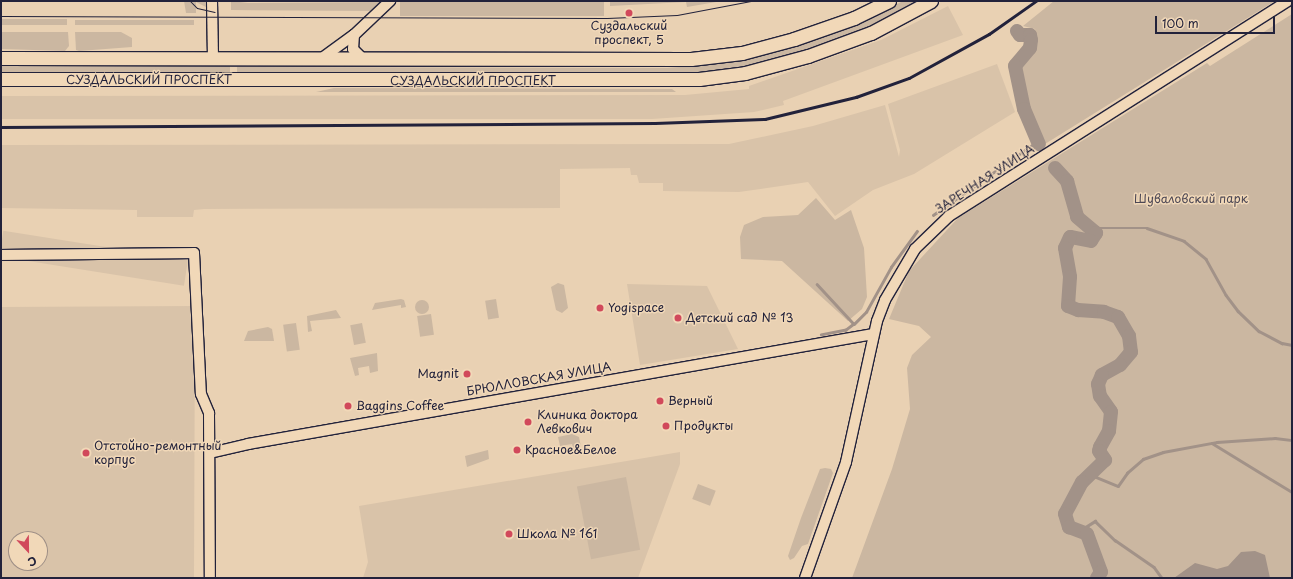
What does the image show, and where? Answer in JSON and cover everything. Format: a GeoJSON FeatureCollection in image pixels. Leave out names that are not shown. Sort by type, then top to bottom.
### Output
{"type":"FeatureCollection","features":[{"type":"Feature","properties":{"kind":"main road"},"geometry":{"type":"LineString","coordinates":[[854,18],[874,1]]}},
{"type":"Feature","properties":{"kind":"main road","name":"СУЗДАЛЬСКИЙ ПРОСПЕКТ"},"geometry":{"type":"LineString","coordinates":[[1,58],[691,59],[767,47],[854,18],[889,1]]}},
{"type":"Feature","properties":{"kind":"main road","name":"СУЗДАЛЬСКИЙ ПРОСПЕКТ"},"geometry":{"type":"LineString","coordinates":[[1,79],[700,79],[745,73],[808,56],[870,33],[931,1]]}},
{"type":"Feature","properties":{"kind":"street"},"geometry":{"type":"LineString","coordinates":[[212,1],[213,58]]}},
{"type":"Feature","properties":{"kind":"street"},"geometry":{"type":"LineString","coordinates":[[322,58],[354,35],[390,1]]}},
{"type":"Feature","properties":{"kind":"street","name":"ЗАРЕЧНАЯ УЛИЦА"},"geometry":{"type":"LineString","coordinates":[[805,578],[846,462],[873,334],[885,300],[915,249],[949,216],[1288,1]]}},
{"type":"Feature","properties":{"kind":"street"},"geometry":{"type":"LineString","coordinates":[[354,35],[353,48],[363,59]]}},
{"type":"Feature","properties":{"kind":"street"},"geometry":{"type":"LineString","coordinates":[[1,255],[194,253],[201,394],[209,413],[210,578]]}},
{"type":"Feature","properties":{"kind":"street","name":"БРЮЛЛОВСКАЯ УЛИЦА"},"geometry":{"type":"LineString","coordinates":[[210,453],[248,444],[873,334]]}},
{"type":"Feature","properties":{"kind":"shaded area"},"geometry":{"type":"Polygon","coordinates":[[[948,6],[963,35],[783,101],[784,105],[754,112],[652,119],[1,119],[1,96],[685,95],[749,89],[749,86],[881,40],[948,6]]]}},
{"type":"Feature","properties":{"kind":"shaded area"},"geometry":{"type":"Polygon","coordinates":[[[997,64],[1015,112],[914,174],[873,190],[835,216],[808,182],[739,192],[663,191],[663,183],[639,183],[637,175],[631,175],[630,168],[560,169],[560,208],[204,209],[194,210],[193,217],[137,217],[137,210],[1,208],[1,145],[729,144],[813,126],[885,105],[899,157],[900,150],[888,104],[997,64]]]}},
{"type":"Feature","properties":{"kind":"shaded area"},"geometry":{"type":"Polygon","coordinates":[[[3,231],[188,260],[184,286],[1,257],[3,231]]]}},
{"type":"Feature","properties":{"kind":"shaded area","name":"Детский сад № 13"},"geometry":{"type":"Polygon","coordinates":[[[627,284],[707,286],[738,349],[640,365],[627,284]]]}},
{"type":"Feature","properties":{"kind":"shaded area","name":"Отстойно-ремонтный корпус"},"geometry":{"type":"Polygon","coordinates":[[[195,306],[194,578],[1,578],[1,307],[195,306]]]}},
{"type":"Feature","properties":{"kind":"shaded area","name":"Школа № 161"},"geometry":{"type":"Polygon","coordinates":[[[680,452],[680,464],[638,578],[363,578],[368,562],[359,506],[680,452]]]}},
{"type":"Feature","properties":{"kind":"shaded area"},"geometry":{"type":"Polygon","coordinates":[[[1255,551],[1265,555],[1270,578],[1174,578],[1195,563],[1217,569],[1228,566],[1241,552],[1255,551]]]}},
{"type":"Feature","properties":{"kind":"green space"},"geometry":{"type":"Polygon","coordinates":[[[184,1],[206,1],[206,7],[196,2],[196,13],[186,13],[184,1]]]}},
{"type":"Feature","properties":{"kind":"green space"},"geometry":{"type":"Polygon","coordinates":[[[231,1],[248,3],[382,2],[377,11],[231,10],[231,1]]]}},
{"type":"Feature","properties":{"kind":"green space"},"geometry":{"type":"Polygon","coordinates":[[[400,1],[604,1],[604,16],[400,16],[400,1]]]}},
{"type":"Feature","properties":{"kind":"green space"},"geometry":{"type":"Polygon","coordinates":[[[610,1],[722,1],[687,7],[686,2],[610,6],[610,1]]]}},
{"type":"Feature","properties":{"kind":"green space"},"geometry":{"type":"Polygon","coordinates":[[[903,1],[916,1],[868,27],[806,50],[744,66],[716,71],[692,73],[237,73],[237,67],[667,68],[715,64],[743,60],[804,44],[865,20],[903,1]]]}},
{"type":"Feature","properties":{"kind":"green space"},"geometry":{"type":"Polygon","coordinates":[[[1054,1],[1275,1],[1045,144],[1029,114],[1021,89],[1021,62],[1031,51],[1036,33],[1035,29],[1023,26],[1054,1]]]}},
{"type":"Feature","properties":{"kind":"green space","name":"Шуваловский парк"},"geometry":{"type":"Polygon","coordinates":[[[1292,14],[1292,578],[852,578],[892,469],[910,409],[907,368],[912,355],[931,337],[919,326],[889,319],[909,271],[958,218],[1207,63],[1210,66],[1292,14]]]}},
{"type":"Feature","properties":{"kind":"green space"},"geometry":{"type":"Polygon","coordinates":[[[1,19],[67,19],[67,25],[1,25],[1,19]]]}},
{"type":"Feature","properties":{"kind":"green space"},"geometry":{"type":"Polygon","coordinates":[[[75,20],[194,20],[194,25],[75,25],[75,20]]]}},
{"type":"Feature","properties":{"kind":"green space"},"geometry":{"type":"Polygon","coordinates":[[[1,32],[68,32],[69,46],[65,51],[1,49],[1,32]]]}},
{"type":"Feature","properties":{"kind":"green space"},"geometry":{"type":"Polygon","coordinates":[[[75,32],[121,32],[132,38],[132,47],[79,51],[76,50],[75,32]]]}},
{"type":"Feature","properties":{"kind":"green space"},"geometry":{"type":"Polygon","coordinates":[[[1,66],[230,66],[230,73],[1,73],[1,66]]]}},
{"type":"Feature","properties":{"kind":"green space"},"geometry":{"type":"Polygon","coordinates":[[[334,88],[672,89],[676,92],[316,92],[334,88]]]}},
{"type":"Feature","properties":{"kind":"green space"},"geometry":{"type":"Polygon","coordinates":[[[816,198],[835,220],[851,210],[864,248],[867,297],[862,309],[848,321],[782,261],[741,259],[740,237],[744,225],[763,217],[798,215],[816,198]]]}},
{"type":"Feature","properties":{"kind":"green space"},"geometry":{"type":"Polygon","coordinates":[[[558,283],[564,285],[568,308],[562,313],[556,310],[551,287],[558,283]]]}},
{"type":"Feature","properties":{"kind":"green space"},"geometry":{"type":"Polygon","coordinates":[[[401,299],[404,300],[406,307],[401,308],[401,305],[372,310],[375,303],[401,299]]]}},
{"type":"Feature","properties":{"kind":"green space"},"geometry":{"type":"Polygon","coordinates":[[[496,299],[499,318],[488,319],[485,301],[496,299]]]}},
{"type":"Feature","properties":{"kind":"green space"},"geometry":{"type":"Polygon","coordinates":[[[419,300],[425,300],[429,304],[429,310],[425,314],[419,314],[415,310],[415,304],[419,300]]]}},
{"type":"Feature","properties":{"kind":"green space"},"geometry":{"type":"Polygon","coordinates":[[[336,310],[341,318],[310,321],[312,331],[308,332],[307,316],[336,310]]]}},
{"type":"Feature","properties":{"kind":"green space"},"geometry":{"type":"Polygon","coordinates":[[[431,314],[434,335],[420,337],[417,316],[431,314]]]}},
{"type":"Feature","properties":{"kind":"green space"},"geometry":{"type":"Polygon","coordinates":[[[296,323],[300,350],[287,352],[283,325],[296,323]]]}},
{"type":"Feature","properties":{"kind":"green space"},"geometry":{"type":"Polygon","coordinates":[[[362,323],[366,343],[354,345],[350,325],[362,323]]]}},
{"type":"Feature","properties":{"kind":"green space"},"geometry":{"type":"Polygon","coordinates":[[[268,327],[272,329],[274,341],[244,341],[248,331],[268,327]]]}},
{"type":"Feature","properties":{"kind":"green space"},"geometry":{"type":"Polygon","coordinates":[[[377,353],[378,371],[370,373],[369,366],[358,368],[359,375],[355,376],[350,358],[377,353]]]}},
{"type":"Feature","properties":{"kind":"green space"},"geometry":{"type":"Polygon","coordinates":[[[572,434],[579,437],[581,447],[573,448],[572,444],[560,446],[558,437],[572,434]]]}},
{"type":"Feature","properties":{"kind":"green space"},"geometry":{"type":"Polygon","coordinates":[[[488,450],[489,459],[467,467],[465,456],[488,450]]]}},
{"type":"Feature","properties":{"kind":"green space"},"geometry":{"type":"Polygon","coordinates":[[[820,469],[831,469],[833,473],[808,544],[802,546],[794,558],[790,560],[788,556],[801,518],[820,469]]]}},
{"type":"Feature","properties":{"kind":"green space"},"geometry":{"type":"Polygon","coordinates":[[[626,477],[640,550],[591,559],[577,487],[626,477]]]}},
{"type":"Feature","properties":{"kind":"green space"},"geometry":{"type":"Polygon","coordinates":[[[698,484],[716,491],[710,506],[692,499],[698,484]]]}},
{"type":"Feature","properties":{"kind":"waterway"},"geometry":{"type":"LineString","coordinates":[[1017,31],[1020,35],[1030,35],[1031,40],[1030,48],[1015,66],[1024,109],[1039,144]]}},
{"type":"Feature","properties":{"kind":"waterway"},"geometry":{"type":"LineString","coordinates":[[933,215],[1038,141]]}},
{"type":"Feature","properties":{"kind":"waterway"},"geometry":{"type":"LineString","coordinates":[[1055,168],[1067,181],[1077,217],[1096,233],[1091,241],[1070,237],[1065,248],[1070,277],[1068,306],[1078,310],[1104,312],[1118,317],[1129,336],[1131,352],[1120,365],[1102,375],[1098,384],[1100,396],[1111,412],[1109,431],[1099,451],[1105,460],[1082,482],[1065,514],[1069,527],[1087,534],[1101,572],[1097,578]]}},
{"type":"Feature","properties":{"kind":"waterway"},"geometry":{"type":"LineString","coordinates":[[1090,228],[1147,228],[1184,241],[1206,259],[1226,295],[1238,311],[1259,331],[1282,343],[1292,345]]}},
{"type":"Feature","properties":{"kind":"waterway"},"geometry":{"type":"LineString","coordinates":[[854,324],[866,312],[891,267],[917,231]]}},
{"type":"Feature","properties":{"kind":"waterway"},"geometry":{"type":"LineString","coordinates":[[817,284],[854,324],[846,330],[821,335]]}},
{"type":"Feature","properties":{"kind":"waterway"},"geometry":{"type":"LineString","coordinates":[[1091,475],[1118,486],[1127,473],[1143,459],[1163,452],[1217,442],[1275,438],[1292,440]]}},
{"type":"Feature","properties":{"kind":"waterway"},"geometry":{"type":"LineString","coordinates":[[1212,443],[1292,492]]}},
{"type":"Feature","properties":{"kind":"waterway"},"geometry":{"type":"LineString","coordinates":[[1079,531],[1095,521],[1115,540],[1154,567],[1162,578]]}},
{"type":"Feature","properties":{"kind":"tram line"},"geometry":{"type":"LineString","coordinates":[[190,1],[197,8],[215,12]]}},
{"type":"Feature","properties":{"kind":"tram line"},"geometry":{"type":"LineString","coordinates":[[1,16],[607,18],[677,15],[751,1]]}},
{"type":"Feature","properties":{"kind":"railway"},"geometry":{"type":"LineString","coordinates":[[1,127],[655,123],[765,119],[856,97],[909,78],[989,34],[1036,1]]}},
{"type":"Feature","properties":{"kind":"place","name":"Суздальский проспект, 5"},"geometry":{"type":"Point","coordinates":[629,13]}},
{"type":"Feature","properties":{"kind":"place","name":"Yogispace"},"geometry":{"type":"Point","coordinates":[600,308]}},
{"type":"Feature","properties":{"kind":"place","name":"Детский сад № 13"},"geometry":{"type":"Point","coordinates":[678,318]}},
{"type":"Feature","properties":{"kind":"place","name":"Magnit"},"geometry":{"type":"Point","coordinates":[467,374]}},
{"type":"Feature","properties":{"kind":"place","name":"Верный"},"geometry":{"type":"Point","coordinates":[660,401]}},
{"type":"Feature","properties":{"kind":"place","name":"Baggins Coffee"},"geometry":{"type":"Point","coordinates":[348,406]}},
{"type":"Feature","properties":{"kind":"place","name":"Клиника доктора Левкович"},"geometry":{"type":"Point","coordinates":[528,422]}},
{"type":"Feature","properties":{"kind":"place","name":"Продукты"},"geometry":{"type":"Point","coordinates":[666,426]}},
{"type":"Feature","properties":{"kind":"place","name":"Красное&Белое"},"geometry":{"type":"Point","coordinates":[517,450]}},
{"type":"Feature","properties":{"kind":"place","name":"Отстойно-ремонтный корпус"},"geometry":{"type":"Point","coordinates":[86,453]}},
{"type":"Feature","properties":{"kind":"place","name":"Школа № 161"},"geometry":{"type":"Point","coordinates":[509,534]}}]}
